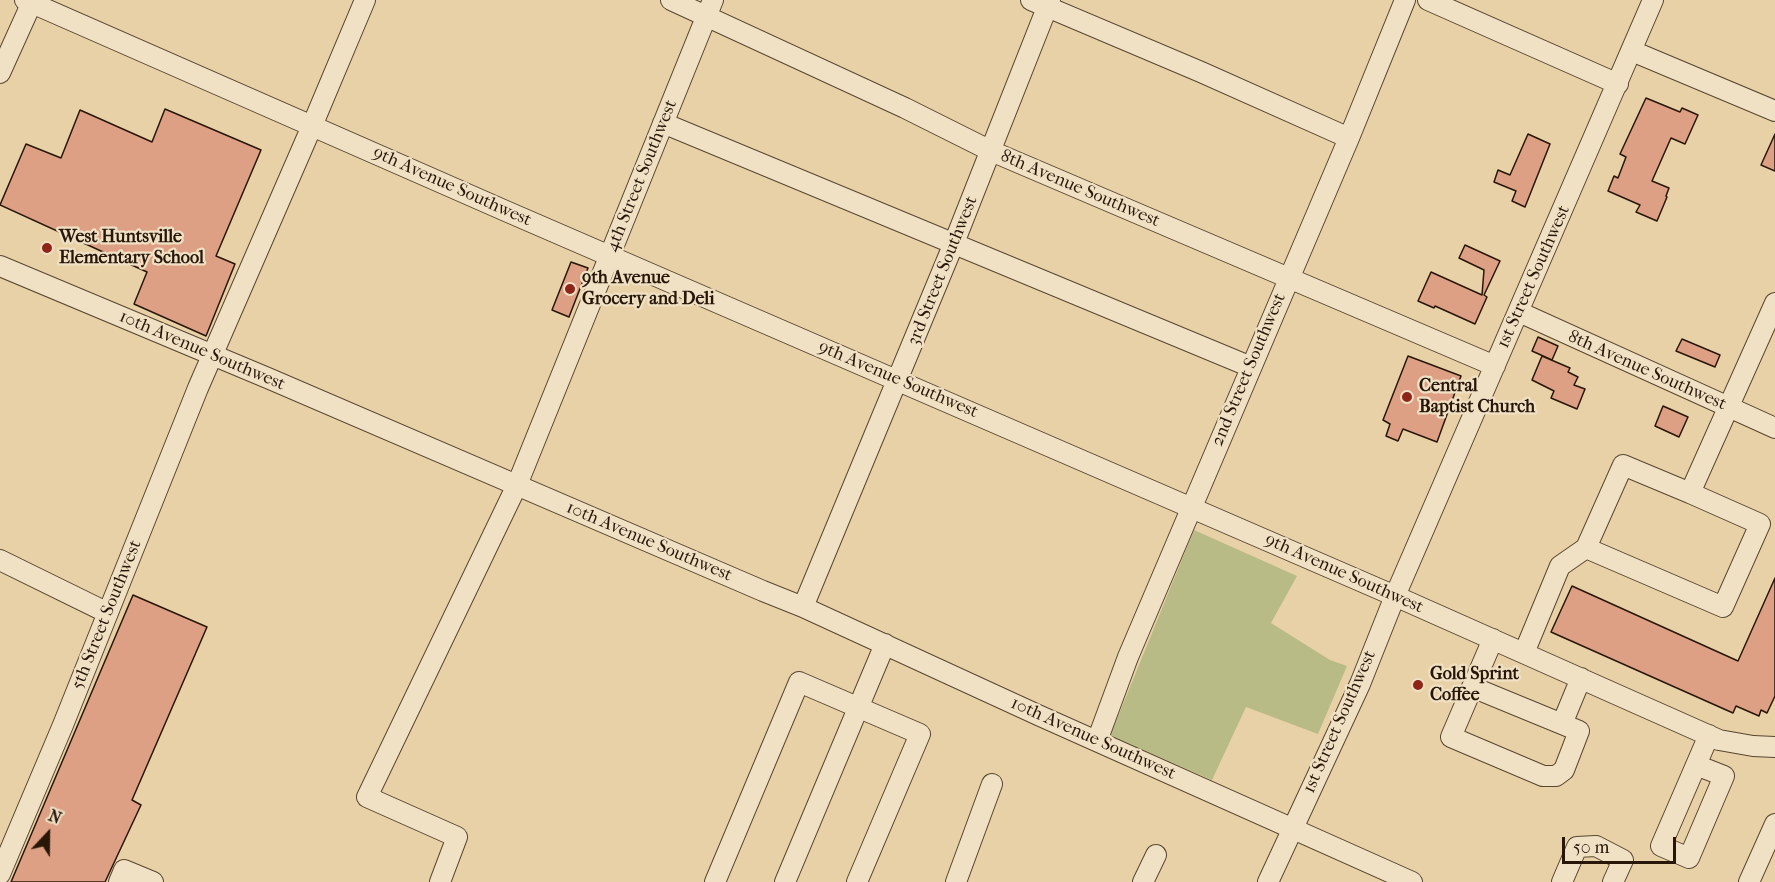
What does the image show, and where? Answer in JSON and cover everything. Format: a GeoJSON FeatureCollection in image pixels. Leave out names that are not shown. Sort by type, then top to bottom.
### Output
{"type":"FeatureCollection","features":[{"type":"Feature","properties":{"kind":"street"},"geometry":{"type":"LineString","coordinates":[[312,126],[365,0]]}},
{"type":"Feature","properties":{"kind":"street","name":"8th Avenue Southwest"},"geometry":{"type":"LineString","coordinates":[[671,0],[710,8],[991,151],[1495,366]]}},
{"type":"Feature","properties":{"kind":"street","name":"2nd Street Southwest"},"geometry":{"type":"LineString","coordinates":[[1096,741],[1128,657],[1349,138],[1405,0]]}},
{"type":"Feature","properties":{"kind":"street"},"geometry":{"type":"LineString","coordinates":[[1428,0],[1618,84]]}},
{"type":"Feature","properties":{"kind":"street","name":"1st Street Southwest"},"geometry":{"type":"LineString","coordinates":[[1268,882],[1360,684],[1395,596],[1653,0]]}},
{"type":"Feature","properties":{"kind":"street"},"geometry":{"type":"LineString","coordinates":[[0,73],[30,1]]}},
{"type":"Feature","properties":{"kind":"street","name":"9th Avenue Southwest"},"geometry":{"type":"LineString","coordinates":[[30,1],[312,126],[1395,596],[1719,740],[1775,747]]}},
{"type":"Feature","properties":{"kind":"street"},"geometry":{"type":"LineString","coordinates":[[1042,2],[1349,138]]}},
{"type":"Feature","properties":{"kind":"street","name":"3rd Street Southwest"},"geometry":{"type":"LineString","coordinates":[[803,607],[991,151],[1042,2]]}},
{"type":"Feature","properties":{"kind":"street","name":"4th Street Southwest"},"geometry":{"type":"LineString","coordinates":[[440,882],[457,837],[366,797],[517,485],[710,8]]}},
{"type":"Feature","properties":{"kind":"street"},"geometry":{"type":"LineString","coordinates":[[1632,51],[1775,111]]}},
{"type":"Feature","properties":{"kind":"street"},"geometry":{"type":"LineString","coordinates":[[663,123],[1251,367]]}},
{"type":"Feature","properties":{"kind":"street","name":"5th Street Southwest"},"geometry":{"type":"LineString","coordinates":[[2,865],[63,725],[212,355],[312,126]]}},
{"type":"Feature","properties":{"kind":"street","name":"10th Avenue Southwest"},"geometry":{"type":"LineString","coordinates":[[0,266],[803,607],[1412,882]]}},
{"type":"Feature","properties":{"kind":"street"},"geometry":{"type":"LineString","coordinates":[[1690,493],[1775,303]]}},
{"type":"Feature","properties":{"kind":"street","name":"8th Avenue Southwest"},"geometry":{"type":"LineString","coordinates":[[1519,312],[1775,429]]}},
{"type":"Feature","properties":{"kind":"street"},"geometry":{"type":"LineString","coordinates":[[1524,653],[1560,566],[1586,548],[1623,465],[1760,524],[1723,607],[1586,548]]}},
{"type":"Feature","properties":{"kind":"street"},"geometry":{"type":"LineString","coordinates":[[0,560],[108,613]]}},
{"type":"Feature","properties":{"kind":"street"},"geometry":{"type":"LineString","coordinates":[[1472,687],[1579,732],[1564,770],[1556,776],[1543,776],[1451,737],[1472,687],[1493,639]]}},
{"type":"Feature","properties":{"kind":"street"},"geometry":{"type":"LineString","coordinates":[[785,882],[885,644]]}},
{"type":"Feature","properties":{"kind":"street"},"geometry":{"type":"LineString","coordinates":[[1562,724],[1581,678]]}},
{"type":"Feature","properties":{"kind":"street"},"geometry":{"type":"LineString","coordinates":[[715,882],[799,682],[920,734],[857,882]]}},
{"type":"Feature","properties":{"kind":"street"},"geometry":{"type":"LineString","coordinates":[[1696,765],[1709,735]]}},
{"type":"Feature","properties":{"kind":"street"},"geometry":{"type":"LineString","coordinates":[[956,882],[992,784]]}},
{"type":"Feature","properties":{"kind":"street"},"geometry":{"type":"LineString","coordinates":[[1749,882],[1775,824]]}},
{"type":"Feature","properties":{"kind":"street"},"geometry":{"type":"LineString","coordinates":[[1562,882],[1577,847],[1596,846],[1623,860],[1612,882]]}},
{"type":"Feature","properties":{"kind":"street"},"geometry":{"type":"LineString","coordinates":[[1143,882],[1156,855]]}},
{"type":"Feature","properties":{"kind":"street"},"geometry":{"type":"LineString","coordinates":[[122,876],[153,882]]}},
{"type":"Feature","properties":{"kind":"green space"},"geometry":{"type":"Polygon","coordinates":[[[1194,530],[1297,576],[1271,623],[1330,660],[1347,666],[1318,734],[1246,707],[1212,780],[1110,736],[1194,530]]]}},
{"type":"Feature","properties":{"kind":"building"},"geometry":{"type":"Polygon","coordinates":[[[1646,98],[1680,112],[1682,108],[1698,115],[1685,144],[1671,138],[1652,181],[1669,188],[1657,221],[1636,212],[1640,205],[1608,191],[1614,176],[1618,178],[1626,157],[1620,154],[1646,98]]]}},
{"type":"Feature","properties":{"kind":"building"},"geometry":{"type":"Polygon","coordinates":[[[165,109],[261,150],[216,256],[235,264],[206,336],[134,304],[147,272],[0,205],[26,144],[61,158],[80,110],[152,142],[165,109]]]}},
{"type":"Feature","properties":{"kind":"building"},"geometry":{"type":"Polygon","coordinates":[[[1528,134],[1550,144],[1525,207],[1512,201],[1516,191],[1494,182],[1498,170],[1510,175],[1528,134]]]}},
{"type":"Feature","properties":{"kind":"building"},"geometry":{"type":"Polygon","coordinates":[[[1775,134],[1775,171],[1761,165],[1775,134]]]}},
{"type":"Feature","properties":{"kind":"building"},"geometry":{"type":"Polygon","coordinates":[[[1465,245],[1500,261],[1484,295],[1487,297],[1475,324],[1418,301],[1431,272],[1482,295],[1484,270],[1459,258],[1465,245]]]}},
{"type":"Feature","properties":{"kind":"building","name":"9th Avenue Grocery and Deli"},"geometry":{"type":"Polygon","coordinates":[[[571,262],[588,268],[569,317],[552,310],[571,262]]]}},
{"type":"Feature","properties":{"kind":"building"},"geometry":{"type":"Polygon","coordinates":[[[1538,337],[1558,346],[1552,360],[1532,351],[1538,337]]]}},
{"type":"Feature","properties":{"kind":"building"},"geometry":{"type":"Polygon","coordinates":[[[1682,339],[1720,355],[1715,367],[1676,351],[1682,339]]]}},
{"type":"Feature","properties":{"kind":"building","name":"Central Baptist Church"},"geometry":{"type":"Polygon","coordinates":[[[1408,356],[1461,376],[1437,442],[1403,429],[1398,441],[1386,436],[1390,424],[1383,420],[1408,356]]]}},
{"type":"Feature","properties":{"kind":"building"},"geometry":{"type":"Polygon","coordinates":[[[1542,356],[1570,368],[1568,372],[1578,377],[1574,385],[1585,389],[1577,409],[1551,398],[1554,391],[1532,380],[1542,356]]]}},
{"type":"Feature","properties":{"kind":"building"},"geometry":{"type":"Polygon","coordinates":[[[1663,406],[1688,417],[1679,437],[1655,426],[1663,406]]]}},
{"type":"Feature","properties":{"kind":"building"},"geometry":{"type":"Polygon","coordinates":[[[1775,578],[1775,696],[1767,713],[1761,710],[1759,716],[1736,706],[1733,713],[1551,632],[1572,586],[1738,661],[1775,578]]]}},
{"type":"Feature","properties":{"kind":"building"},"geometry":{"type":"Polygon","coordinates":[[[133,595],[207,627],[132,800],[141,805],[105,882],[11,882],[133,595]]]}},
{"type":"Feature","properties":{"kind":"place","name":"West Huntsville Elementary School"},"geometry":{"type":"Point","coordinates":[47,248]}},
{"type":"Feature","properties":{"kind":"place","name":"9th Avenue Grocery and Deli"},"geometry":{"type":"Point","coordinates":[570,289]}},
{"type":"Feature","properties":{"kind":"place","name":"Central Baptist Church"},"geometry":{"type":"Point","coordinates":[1407,397]}},
{"type":"Feature","properties":{"kind":"place","name":"Gold Sprint Coffee"},"geometry":{"type":"Point","coordinates":[1418,685]}}]}
